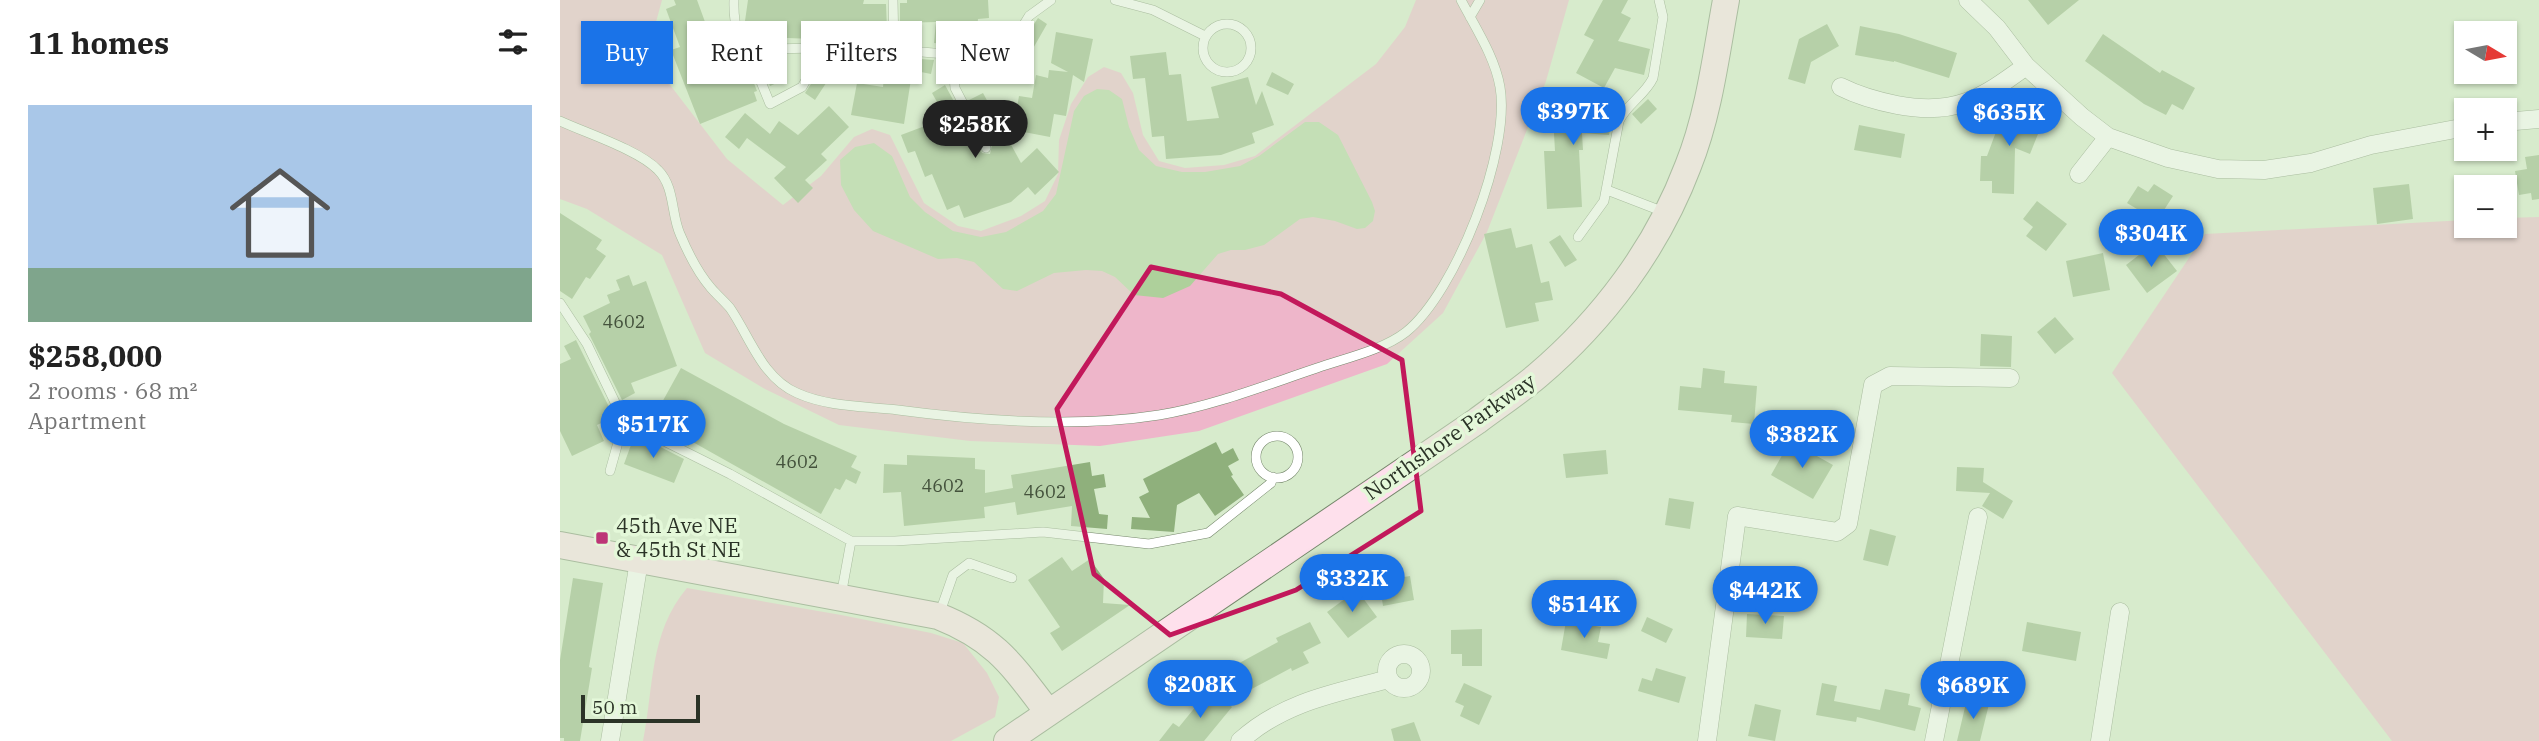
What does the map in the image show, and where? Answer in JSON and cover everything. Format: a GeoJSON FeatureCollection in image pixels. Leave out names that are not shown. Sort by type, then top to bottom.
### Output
{"type":"FeatureCollection","features":[{"type":"Feature","properties":{"kind":"street","name":"Northshore Parkway"},"geometry":{"type":"LineString","coordinates":[[1007,741],[1477,421],[1536,377],[1585,331],[1630,276],[1666,213],[1688,167],[1702,123],[1726,0]]}},
{"type":"Feature","properties":{"kind":"street"},"geometry":{"type":"LineString","coordinates":[[1971,1],[1997,28],[2026,66],[2108,136],[2168,158],[2218,169],[2264,170],[2311,163],[2371,145],[2454,129]]}},
{"type":"Feature","properties":{"kind":"street"},"geometry":{"type":"LineString","coordinates":[[1840,87],[1871,100],[1913,108],[1944,109],[1983,96],[2026,66]]}},
{"type":"Feature","properties":{"kind":"street"},"geometry":{"type":"LineString","coordinates":[[2517,121],[2539,120]]}},
{"type":"Feature","properties":{"kind":"street"},"geometry":{"type":"LineString","coordinates":[[2079,174],[2108,136]]}},
{"type":"Feature","properties":{"kind":"street"},"geometry":{"type":"LineString","coordinates":[[1707,741],[1737,516],[1838,532],[1848,524],[1873,385],[1890,376],[2010,378]]}},
{"type":"Feature","properties":{"kind":"street"},"geometry":{"type":"LineString","coordinates":[[1934,741],[1978,517]]}},
{"type":"Feature","properties":{"kind":"street"},"geometry":{"type":"LineString","coordinates":[[560,545],[938,616],[962,626],[994,647],[1011,663],[1048,712]]}},
{"type":"Feature","properties":{"kind":"street"},"geometry":{"type":"LineString","coordinates":[[610,741],[639,561]]}},
{"type":"Feature","properties":{"kind":"street"},"geometry":{"type":"LineString","coordinates":[[2100,741],[2120,612]]}},
{"type":"Feature","properties":{"kind":"street"},"geometry":{"type":"LineString","coordinates":[[1240,741],[1256,727],[1286,709],[1343,690],[1390,679]]}},
{"type":"Feature","properties":{"kind":"lane"},"geometry":{"type":"LineString","coordinates":[[733,21],[734,0]]}},
{"type":"Feature","properties":{"kind":"lane"},"geometry":{"type":"LineString","coordinates":[[893,0],[893,21]]}},
{"type":"Feature","properties":{"kind":"lane"},"geometry":{"type":"LineString","coordinates":[[1027,21],[1051,0]]}},
{"type":"Feature","properties":{"kind":"lane"},"geometry":{"type":"LineString","coordinates":[[1115,0],[1153,10],[1205,36]]}},
{"type":"Feature","properties":{"kind":"lane"},"geometry":{"type":"LineString","coordinates":[[560,121],[607,141],[656,167],[668,186],[678,231],[696,266],[728,307],[769,373],[792,392],[832,404],[1056,422],[1104,421],[1157,415],[1266,385],[1365,351],[1406,332],[1435,301],[1464,246],[1481,205],[1494,161],[1502,117],[1497,71],[1461,0]]}},
{"type":"Feature","properties":{"kind":"lane"},"geometry":{"type":"LineString","coordinates":[[1470,18],[1480,0]]}},
{"type":"Feature","properties":{"kind":"lane"},"geometry":{"type":"LineString","coordinates":[[1578,237],[1604,201],[1619,121],[1623,113],[1649,87],[1653,78],[1663,17],[1659,0]]}},
{"type":"Feature","properties":{"kind":"lane"},"geometry":{"type":"LineString","coordinates":[[1227,24],[1239,27],[1248,36],[1251,48],[1248,60],[1239,69],[1227,73],[1215,70],[1206,61],[1202,49],[1205,36],[1214,27],[1227,24]]}},
{"type":"Feature","properties":{"kind":"lane"},"geometry":{"type":"LineString","coordinates":[[762,84],[770,104],[804,84]]}},
{"type":"Feature","properties":{"kind":"lane"},"geometry":{"type":"LineString","coordinates":[[955,84],[986,148]]}},
{"type":"Feature","properties":{"kind":"lane"},"geometry":{"type":"LineString","coordinates":[[1607,190],[1666,213]]}},
{"type":"Feature","properties":{"kind":"lane"},"geometry":{"type":"LineString","coordinates":[[560,303],[587,344],[624,421],[730,474],[851,541],[1043,532],[1149,544],[1189,538],[1208,533],[1271,483],[1273,477]]}},
{"type":"Feature","properties":{"kind":"lane"},"geometry":{"type":"LineString","coordinates":[[610,471],[624,421]]}},
{"type":"Feature","properties":{"kind":"lane"},"geometry":{"type":"LineString","coordinates":[[1281,436],[1294,444],[1297,464],[1287,475],[1273,477],[1261,470],[1256,457],[1258,449],[1267,439],[1281,436]]}},
{"type":"Feature","properties":{"kind":"lane"},"geometry":{"type":"LineString","coordinates":[[841,598],[851,541]]}},
{"type":"Feature","properties":{"kind":"lane"},"geometry":{"type":"LineString","coordinates":[[938,616],[953,575],[969,563],[1012,578]]}},
{"type":"Feature","properties":{"kind":"highlighted area"},"geometry":{"type":"Polygon","coordinates":[[[1151,267],[1281,294],[1402,360],[1421,511],[1296,590],[1170,635],[1094,574],[1057,409],[1151,267]]]}},
{"type":"Feature","properties":{"kind":"shaded area"},"geometry":{"type":"Polygon","coordinates":[[[560,0],[662,0],[656,21],[581,21],[581,84],[669,84],[727,159],[783,205],[821,176],[854,137],[872,129],[890,135],[924,203],[958,226],[981,231],[1021,216],[1045,201],[1058,174],[1059,140],[1071,104],[1088,77],[1104,67],[1121,73],[1133,93],[1143,135],[1159,161],[1185,168],[1224,165],[1255,156],[1376,64],[1405,27],[1416,0],[1569,0],[1546,81],[1487,232],[1443,313],[1387,364],[1199,431],[1100,446],[970,441],[839,425],[765,389],[705,353],[662,255],[587,209],[560,199],[560,0]]]}},
{"type":"Feature","properties":{"kind":"shaded area"},"geometry":{"type":"Polygon","coordinates":[[[1097,89],[1109,90],[1122,99],[1129,127],[1139,150],[1156,166],[1182,172],[1205,172],[1240,166],[1259,156],[1305,122],[1319,122],[1338,135],[1372,202],[1375,211],[1373,221],[1365,228],[1357,229],[1313,217],[1300,219],[1264,245],[1218,254],[1190,286],[1163,298],[1134,295],[1115,277],[1102,271],[1086,270],[1054,273],[1017,291],[1003,289],[974,262],[957,258],[938,259],[873,231],[854,210],[841,185],[840,160],[855,147],[874,143],[892,156],[910,197],[925,212],[953,231],[981,237],[1006,232],[1043,211],[1056,194],[1074,111],[1084,96],[1097,89]]]}},
{"type":"Feature","properties":{"kind":"shaded area"},"geometry":{"type":"Polygon","coordinates":[[[2539,217],[2539,741],[2392,741],[2112,373],[2205,234],[2454,221],[2454,238],[2517,238],[2517,218],[2539,217]]]}},
{"type":"Feature","properties":{"kind":"shaded area"},"geometry":{"type":"Polygon","coordinates":[[[687,588],[841,615],[931,633],[963,643],[987,673],[999,697],[995,717],[951,741],[643,741],[659,642],[675,605],[687,588]]]}},
{"type":"Feature","properties":{"kind":"building"},"geometry":{"type":"Polygon","coordinates":[[[674,0],[697,0],[705,21],[687,21],[687,84],[754,84],[757,101],[700,124],[673,55],[673,49],[680,47],[673,21],[670,21],[666,9],[676,5],[674,0]]]}},
{"type":"Feature","properties":{"kind":"building"},"geometry":{"type":"Polygon","coordinates":[[[748,0],[864,0],[863,4],[886,4],[887,21],[801,21],[801,39],[787,38],[787,21],[745,21],[748,0]]]}},
{"type":"Feature","properties":{"kind":"building"},"geometry":{"type":"Polygon","coordinates":[[[907,0],[988,0],[989,18],[978,21],[900,21],[900,3],[907,3],[907,0]]]}},
{"type":"Feature","properties":{"kind":"building"},"geometry":{"type":"Polygon","coordinates":[[[1603,0],[1628,0],[1621,13],[1631,18],[1618,41],[1650,49],[1644,75],[1615,68],[1604,88],[1576,73],[1594,40],[1584,35],[1603,0]]]}},
{"type":"Feature","properties":{"kind":"building"},"geometry":{"type":"Polygon","coordinates":[[[2028,0],[2079,0],[2048,25],[2028,0]]]}},
{"type":"Feature","properties":{"kind":"building"},"geometry":{"type":"Polygon","coordinates":[[[1038,18],[1047,24],[1034,47],[1034,24],[1038,18]]]}},
{"type":"Feature","properties":{"kind":"building"},"geometry":{"type":"Polygon","coordinates":[[[1827,24],[1839,46],[1811,62],[1805,84],[1788,79],[1799,39],[1827,24]]]}},
{"type":"Feature","properties":{"kind":"building"},"geometry":{"type":"Polygon","coordinates":[[[1860,26],[1899,34],[1957,53],[1949,78],[1894,61],[1855,55],[1860,26]]]}},
{"type":"Feature","properties":{"kind":"building"},"geometry":{"type":"Polygon","coordinates":[[[1056,32],[1093,39],[1084,82],[1073,75],[1066,116],[1054,114],[1050,137],[1013,130],[1019,96],[1032,98],[1036,75],[1048,78],[1049,70],[1068,72],[1051,63],[1056,32]]]}},
{"type":"Feature","properties":{"kind":"building"},"geometry":{"type":"Polygon","coordinates":[[[2103,34],[2160,73],[2162,70],[2195,88],[2183,110],[2172,104],[2166,115],[2144,104],[2085,61],[2103,34]]]}},
{"type":"Feature","properties":{"kind":"building"},"geometry":{"type":"Polygon","coordinates":[[[1166,52],[1169,75],[1181,74],[1187,121],[1219,118],[1211,87],[1248,77],[1256,105],[1262,91],[1274,125],[1252,133],[1255,143],[1221,155],[1166,159],[1164,136],[1152,137],[1145,78],[1133,79],[1130,56],[1166,52]]]}},
{"type":"Feature","properties":{"kind":"building"},"geometry":{"type":"Polygon","coordinates":[[[922,59],[934,60],[931,74],[922,72],[922,59]]]}},
{"type":"Feature","properties":{"kind":"building"},"geometry":{"type":"Polygon","coordinates":[[[1272,72],[1294,84],[1288,95],[1266,85],[1272,72]]]}},
{"type":"Feature","properties":{"kind":"building"},"geometry":{"type":"Polygon","coordinates":[[[811,84],[825,84],[815,100],[805,93],[811,84]]]}},
{"type":"Feature","properties":{"kind":"building"},"geometry":{"type":"Polygon","coordinates":[[[857,84],[883,87],[883,84],[910,84],[904,124],[851,115],[857,84]]]}},
{"type":"Feature","properties":{"kind":"building"},"geometry":{"type":"Polygon","coordinates":[[[945,85],[982,153],[990,154],[992,145],[969,100],[983,93],[1021,163],[1037,148],[1059,172],[1035,195],[1028,187],[1011,202],[964,218],[959,205],[947,210],[932,174],[925,177],[915,151],[908,153],[901,135],[946,118],[932,93],[945,85]]]}},
{"type":"Feature","properties":{"kind":"building"},"geometry":{"type":"Polygon","coordinates":[[[1603,90],[1593,108],[1613,109],[1612,119],[1609,135],[1582,133],[1583,150],[1579,150],[1582,207],[1547,209],[1544,151],[1555,151],[1553,116],[1565,115],[1564,92],[1603,90]]]}},
{"type":"Feature","properties":{"kind":"building"},"geometry":{"type":"Polygon","coordinates":[[[1648,99],[1657,109],[1641,124],[1632,114],[1648,99]]]}},
{"type":"Feature","properties":{"kind":"building"},"geometry":{"type":"Polygon","coordinates":[[[2006,105],[2044,119],[2030,154],[2015,148],[2014,194],[1992,193],[1992,181],[1980,181],[1981,156],[1987,156],[2006,105]]]}},
{"type":"Feature","properties":{"kind":"building"},"geometry":{"type":"Polygon","coordinates":[[[829,106],[849,127],[821,154],[827,160],[805,180],[813,188],[798,203],[774,178],[786,167],[747,138],[739,149],[725,137],[745,113],[770,134],[779,121],[798,135],[829,106]]]}},
{"type":"Feature","properties":{"kind":"building"},"geometry":{"type":"Polygon","coordinates":[[[1859,125],[1905,134],[1901,158],[1854,150],[1859,125]]]}},
{"type":"Feature","properties":{"kind":"building"},"geometry":{"type":"Polygon","coordinates":[[[2539,155],[2539,199],[2532,200],[2531,193],[2519,195],[2515,171],[2527,169],[2525,157],[2539,155]]]}},
{"type":"Feature","properties":{"kind":"building"},"geometry":{"type":"Polygon","coordinates":[[[2154,184],[2173,196],[2157,221],[2127,203],[2138,186],[2148,192],[2154,184]]]}},
{"type":"Feature","properties":{"kind":"building"},"geometry":{"type":"Polygon","coordinates":[[[2409,184],[2413,219],[2377,224],[2373,188],[2409,184]]]}},
{"type":"Feature","properties":{"kind":"building"},"geometry":{"type":"Polygon","coordinates":[[[2037,201],[2067,224],[2046,251],[2026,236],[2033,227],[2023,219],[2037,201]]]}},
{"type":"Feature","properties":{"kind":"building"},"geometry":{"type":"Polygon","coordinates":[[[560,213],[602,240],[596,249],[606,256],[590,279],[586,277],[572,299],[560,291],[560,213]]]}},
{"type":"Feature","properties":{"kind":"building"},"geometry":{"type":"Polygon","coordinates":[[[1511,228],[1516,248],[1532,244],[1541,283],[1549,281],[1553,300],[1535,303],[1539,321],[1506,328],[1484,234],[1511,228]]]}},
{"type":"Feature","properties":{"kind":"building"},"geometry":{"type":"Polygon","coordinates":[[[1560,235],[1577,260],[1565,267],[1549,242],[1560,235]]]}},
{"type":"Feature","properties":{"kind":"building"},"geometry":{"type":"Polygon","coordinates":[[[2148,248],[2152,253],[2159,248],[2177,271],[2147,293],[2126,265],[2148,248]]]}},
{"type":"Feature","properties":{"kind":"building"},"geometry":{"type":"Polygon","coordinates":[[[2103,253],[2110,290],[2073,297],[2066,261],[2103,253]]]}},
{"type":"Feature","properties":{"kind":"building"},"geometry":{"type":"Polygon","coordinates":[[[629,275],[633,286],[646,281],[677,366],[631,383],[635,393],[622,400],[589,334],[591,332],[583,316],[610,303],[607,295],[620,290],[616,280],[629,275]]]}},
{"type":"Feature","properties":{"kind":"building"},"geometry":{"type":"Polygon","coordinates":[[[2055,317],[2074,339],[2055,354],[2037,332],[2055,317]]]}},
{"type":"Feature","properties":{"kind":"building"},"geometry":{"type":"Polygon","coordinates":[[[1981,334],[2012,336],[2011,367],[1980,366],[1981,334]]]}},
{"type":"Feature","properties":{"kind":"building"},"geometry":{"type":"Polygon","coordinates":[[[576,340],[614,417],[597,425],[604,441],[572,456],[560,431],[560,364],[571,359],[564,346],[576,340]]]}},
{"type":"Feature","properties":{"kind":"building"},"geometry":{"type":"Polygon","coordinates":[[[681,368],[784,424],[857,456],[851,467],[861,472],[856,484],[846,479],[840,490],[835,488],[821,514],[691,441],[689,446],[640,421],[644,411],[650,424],[681,368]]]}},
{"type":"Feature","properties":{"kind":"building"},"geometry":{"type":"Polygon","coordinates":[[[1703,368],[1725,371],[1724,383],[1757,386],[1754,424],[1731,422],[1732,415],[1678,410],[1680,386],[1701,388],[1703,368]]]}},
{"type":"Feature","properties":{"kind":"building"},"geometry":{"type":"Polygon","coordinates":[[[635,434],[684,459],[674,483],[624,464],[635,434]]]}},
{"type":"Feature","properties":{"kind":"building"},"geometry":{"type":"Polygon","coordinates":[[[1790,441],[1833,465],[1813,499],[1771,475],[1790,441]]]}},
{"type":"Feature","properties":{"kind":"building"},"geometry":{"type":"Polygon","coordinates":[[[1216,442],[1222,454],[1233,448],[1239,460],[1228,466],[1233,475],[1231,476],[1244,495],[1215,516],[1199,493],[1177,505],[1174,532],[1131,529],[1132,517],[1150,518],[1139,497],[1149,492],[1143,479],[1216,442]]]}},
{"type":"Feature","properties":{"kind":"building"},"geometry":{"type":"Polygon","coordinates":[[[1606,450],[1608,474],[1566,478],[1563,454],[1606,450]]]}},
{"type":"Feature","properties":{"kind":"building"},"geometry":{"type":"Polygon","coordinates":[[[907,455],[975,458],[975,469],[985,470],[985,493],[1013,488],[1011,475],[1090,462],[1092,476],[1104,474],[1106,487],[1094,489],[1099,514],[1108,515],[1107,529],[1071,526],[1072,506],[1017,515],[1015,502],[984,507],[985,518],[904,526],[901,492],[883,493],[884,464],[907,465],[907,455]]]}},
{"type":"Feature","properties":{"kind":"building"},"geometry":{"type":"Polygon","coordinates":[[[1957,467],[1984,468],[1983,482],[2013,501],[2003,519],[1982,506],[1990,493],[1956,491],[1957,467]]]}},
{"type":"Feature","properties":{"kind":"building"},"geometry":{"type":"Polygon","coordinates":[[[1669,498],[1694,502],[1690,529],[1665,525],[1669,498]]]}},
{"type":"Feature","properties":{"kind":"building"},"geometry":{"type":"Polygon","coordinates":[[[1870,529],[1896,536],[1888,566],[1863,560],[1870,529]]]}},
{"type":"Feature","properties":{"kind":"building"},"geometry":{"type":"Polygon","coordinates":[[[1062,557],[1072,571],[1090,559],[1104,579],[1103,603],[1130,605],[1062,651],[1050,633],[1060,627],[1028,580],[1062,557]]]}},
{"type":"Feature","properties":{"kind":"building"},"geometry":{"type":"Polygon","coordinates":[[[1410,576],[1414,600],[1383,606],[1379,581],[1410,576]]]}},
{"type":"Feature","properties":{"kind":"building"},"geometry":{"type":"Polygon","coordinates":[[[573,578],[603,583],[580,741],[564,741],[564,738],[560,738],[560,660],[573,578]]]}},
{"type":"Feature","properties":{"kind":"building"},"geometry":{"type":"Polygon","coordinates":[[[1357,590],[1377,617],[1348,638],[1327,612],[1357,590]]]}},
{"type":"Feature","properties":{"kind":"building"},"geometry":{"type":"Polygon","coordinates":[[[1747,614],[1784,616],[1782,639],[1746,637],[1747,614]]]}},
{"type":"Feature","properties":{"kind":"building"},"geometry":{"type":"Polygon","coordinates":[[[1647,617],[1673,629],[1666,643],[1641,631],[1647,617]]]}},
{"type":"Feature","properties":{"kind":"building"},"geometry":{"type":"Polygon","coordinates":[[[1566,621],[1601,627],[1598,642],[1610,644],[1607,659],[1561,650],[1566,621]]]}},
{"type":"Feature","properties":{"kind":"building"},"geometry":{"type":"Polygon","coordinates":[[[1310,622],[1321,643],[1303,652],[1309,663],[1292,671],[1291,668],[1246,692],[1232,667],[1278,642],[1276,638],[1310,622]]]}},
{"type":"Feature","properties":{"kind":"building"},"geometry":{"type":"Polygon","coordinates":[[[2027,622],[2081,632],[2076,661],[2022,651],[2027,622]]]}},
{"type":"Feature","properties":{"kind":"building"},"geometry":{"type":"Polygon","coordinates":[[[1482,629],[1482,666],[1462,666],[1462,654],[1451,654],[1451,630],[1482,629]]]}},
{"type":"Feature","properties":{"kind":"building"},"geometry":{"type":"Polygon","coordinates":[[[1656,668],[1686,677],[1679,703],[1638,691],[1642,678],[1652,681],[1656,668]]]}},
{"type":"Feature","properties":{"kind":"building"},"geometry":{"type":"Polygon","coordinates":[[[1464,683],[1492,696],[1479,725],[1460,716],[1464,706],[1455,702],[1464,683]]]}},
{"type":"Feature","properties":{"kind":"building"},"geometry":{"type":"Polygon","coordinates":[[[1822,683],[1837,686],[1834,701],[1880,710],[1885,689],[1910,694],[1908,705],[1921,708],[1915,731],[1857,717],[1856,722],[1816,715],[1822,683]]]}},
{"type":"Feature","properties":{"kind":"building"},"geometry":{"type":"Polygon","coordinates":[[[1210,689],[1232,707],[1204,741],[1159,741],[1173,723],[1179,727],[1210,689]]]}},
{"type":"Feature","properties":{"kind":"building"},"geometry":{"type":"Polygon","coordinates":[[[1967,699],[1989,704],[1980,741],[1957,741],[1967,699]]]}},
{"type":"Feature","properties":{"kind":"building"},"geometry":{"type":"Polygon","coordinates":[[[1755,704],[1781,710],[1775,741],[1748,736],[1755,704]]]}},
{"type":"Feature","properties":{"kind":"building"},"geometry":{"type":"Polygon","coordinates":[[[1414,722],[1421,741],[1394,741],[1391,729],[1414,722]]]}},
{"type":"Feature","properties":{"kind":"place","name":"45th Ave NE & 45th St NE"},"geometry":{"type":"Point","coordinates":[602,538]}}]}
